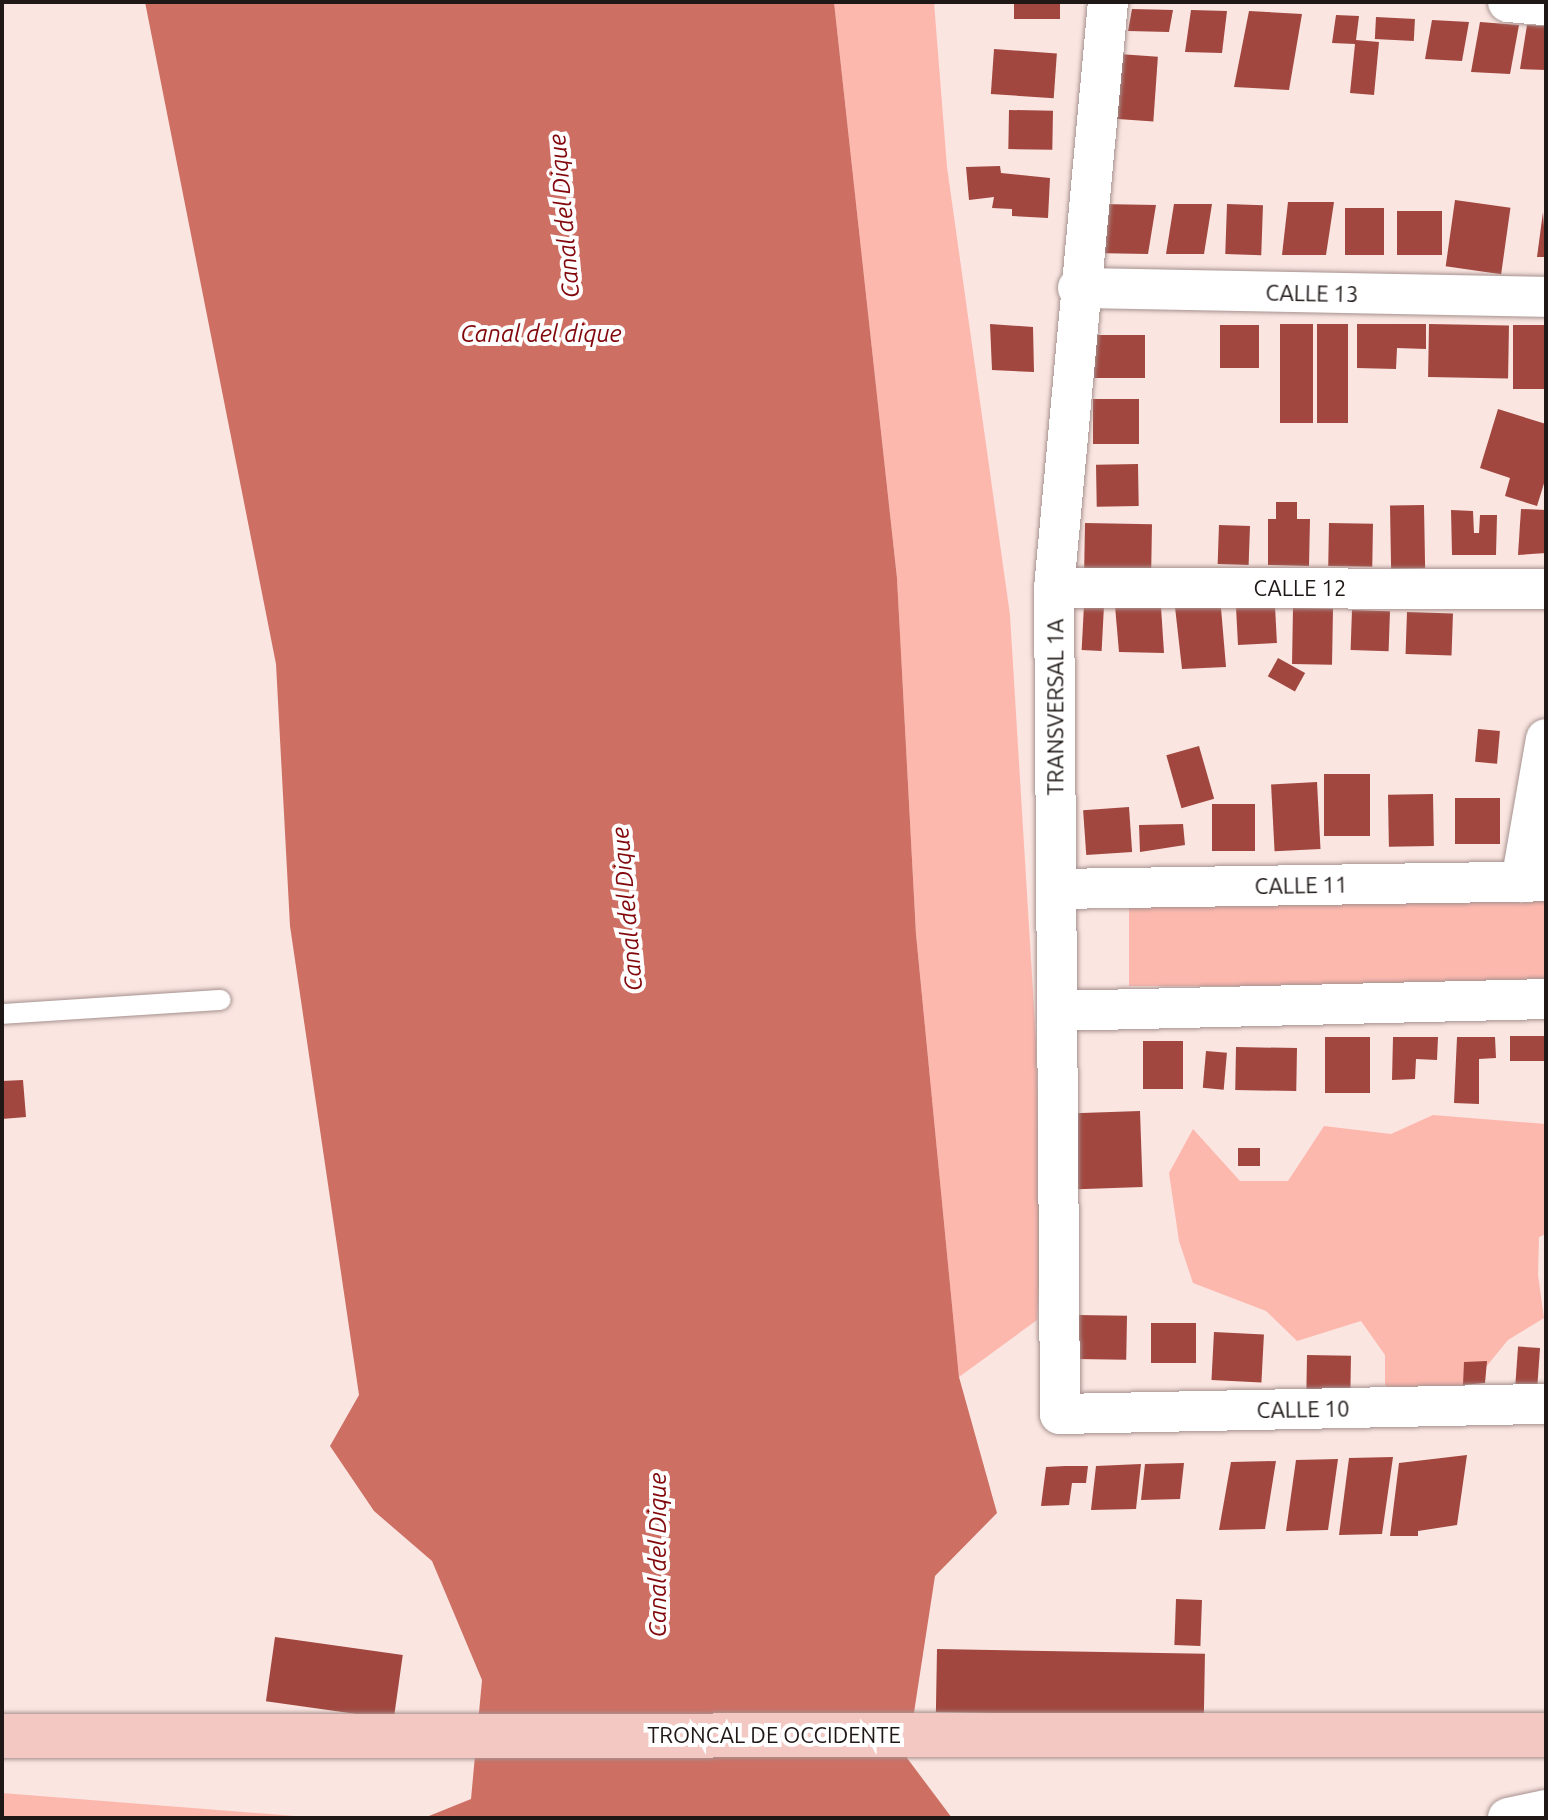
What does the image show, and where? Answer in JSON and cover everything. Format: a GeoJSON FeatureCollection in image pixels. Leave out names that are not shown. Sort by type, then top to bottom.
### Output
{"type":"FeatureCollection","features":[{"type":"Feature","properties":{"kind":"highway","name":"TRONCAL DE OCCIDENTE"},"geometry":{"type":"LineString","coordinates":[[2,1736],[1546,1735]]}},
{"type":"Feature","properties":{"kind":"street","name":"TRANSVERSAL 1A"},"geometry":{"type":"LineString","coordinates":[[1060,1414],[1054,588],[1078,288],[1108,2]]}},
{"type":"Feature","properties":{"kind":"street"},"geometry":{"type":"LineString","coordinates":[[1508,2],[1546,5]]}},
{"type":"Feature","properties":{"kind":"street","name":"CALLE 13"},"geometry":{"type":"LineString","coordinates":[[1078,288],[1546,297]]}},
{"type":"Feature","properties":{"kind":"street","name":"CALLE 12"},"geometry":{"type":"LineString","coordinates":[[1054,588],[1546,589]]}},
{"type":"Feature","properties":{"kind":"street"},"geometry":{"type":"LineString","coordinates":[[1534,881],[1546,739]]}},
{"type":"Feature","properties":{"kind":"street","name":"CALLE 11"},"geometry":{"type":"LineString","coordinates":[[1056,889],[1534,881]]}},
{"type":"Feature","properties":{"kind":"street"},"geometry":{"type":"LineString","coordinates":[[1057,1011],[1546,999]]}},
{"type":"Feature","properties":{"kind":"street","name":"CALLE 10"},"geometry":{"type":"LineString","coordinates":[[1060,1414],[1546,1404]]}},
{"type":"Feature","properties":{"kind":"street"},"geometry":{"type":"LineString","coordinates":[[1508,1818],[1546,1810]]}},
{"type":"Feature","properties":{"kind":"lane"},"geometry":{"type":"LineString","coordinates":[[2,1014],[221,1000]]}},
{"type":"Feature","properties":{"kind":"shaded area"},"geometry":{"type":"Polygon","coordinates":[[[834,2],[934,2],[947,167],[1010,615],[1036,1041],[1041,1257],[1037,1320],[959,1377],[916,934],[897,578],[834,2]]]}},
{"type":"Feature","properties":{"kind":"shaded area"},"geometry":{"type":"Polygon","coordinates":[[[1129,896],[1546,896],[1546,986],[1129,986],[1129,896]]]}},
{"type":"Feature","properties":{"kind":"shaded area"},"geometry":{"type":"Polygon","coordinates":[[[1433,1115],[1546,1124],[1546,1234],[1539,1237],[1538,1275],[1544,1318],[1508,1340],[1477,1378],[1441,1405],[1409,1398],[1385,1385],[1385,1355],[1361,1321],[1297,1341],[1266,1311],[1193,1283],[1179,1241],[1169,1173],[1193,1129],[1240,1181],[1288,1181],[1324,1126],[1391,1134],[1433,1115]]]}},
{"type":"Feature","properties":{"kind":"shaded area"},"geometry":{"type":"Polygon","coordinates":[[[2,1793],[320,1818],[2,1818],[2,1793]]]}},
{"type":"Feature","properties":{"kind":"water","name":"Canal del dique"},"geometry":{"type":"Polygon","coordinates":[[[145,2],[834,2],[897,578],[916,934],[959,1377],[997,1513],[935,1576],[907,1758],[952,1818],[424,1818],[471,1799],[482,1680],[432,1561],[374,1511],[330,1446],[359,1395],[290,926],[276,664],[145,2]]]}},
{"type":"Feature","properties":{"kind":"building"},"geometry":{"type":"Polygon","coordinates":[[[1014,2],[1060,2],[1060,19],[1014,19],[1014,2]]]}},
{"type":"Feature","properties":{"kind":"building"},"geometry":{"type":"Polygon","coordinates":[[[1132,9],[1173,10],[1169,32],[1128,31],[1132,9]]]}},
{"type":"Feature","properties":{"kind":"building"},"geometry":{"type":"Polygon","coordinates":[[[1191,10],[1227,11],[1222,53],[1185,52],[1191,10]]]}},
{"type":"Feature","properties":{"kind":"building"},"geometry":{"type":"Polygon","coordinates":[[[1249,11],[1302,14],[1289,90],[1234,87],[1249,11]]]}},
{"type":"Feature","properties":{"kind":"building"},"geometry":{"type":"Polygon","coordinates":[[[1336,15],[1359,16],[1356,40],[1379,42],[1374,95],[1350,93],[1355,44],[1332,43],[1336,15]]]}},
{"type":"Feature","properties":{"kind":"building"},"geometry":{"type":"Polygon","coordinates":[[[1376,17],[1415,19],[1414,41],[1375,39],[1376,17]]]}},
{"type":"Feature","properties":{"kind":"building"},"geometry":{"type":"Polygon","coordinates":[[[1432,20],[1469,22],[1462,61],[1425,59],[1432,20]]]}},
{"type":"Feature","properties":{"kind":"building"},"geometry":{"type":"Polygon","coordinates":[[[1480,22],[1519,25],[1510,74],[1471,72],[1480,22]]]}},
{"type":"Feature","properties":{"kind":"building"},"geometry":{"type":"Polygon","coordinates":[[[1527,25],[1546,26],[1546,70],[1520,69],[1527,25]]]}},
{"type":"Feature","properties":{"kind":"building"},"geometry":{"type":"Polygon","coordinates":[[[994,49],[1057,53],[1054,98],[991,94],[994,49]]]}},
{"type":"Feature","properties":{"kind":"building"},"geometry":{"type":"Polygon","coordinates":[[[1105,53],[1158,57],[1153,122],[1100,118],[1105,53]]]}},
{"type":"Feature","properties":{"kind":"building"},"geometry":{"type":"Polygon","coordinates":[[[1009,110],[1053,111],[1052,150],[1008,149],[1009,110]]]}},
{"type":"Feature","properties":{"kind":"building"},"geometry":{"type":"Polygon","coordinates":[[[1000,166],[1001,173],[1050,178],[1048,218],[1012,216],[1012,209],[992,208],[994,197],[969,200],[966,167],[1000,166]]]}},
{"type":"Feature","properties":{"kind":"building"},"geometry":{"type":"Polygon","coordinates":[[[1455,200],[1510,208],[1501,274],[1446,266],[1455,200]]]}},
{"type":"Feature","properties":{"kind":"building"},"geometry":{"type":"Polygon","coordinates":[[[1288,202],[1334,202],[1326,255],[1282,255],[1288,202]]]}},
{"type":"Feature","properties":{"kind":"building"},"geometry":{"type":"Polygon","coordinates":[[[1100,204],[1156,205],[1148,254],[1092,253],[1100,204]]]}},
{"type":"Feature","properties":{"kind":"building"},"geometry":{"type":"Polygon","coordinates":[[[1174,204],[1212,204],[1204,254],[1166,254],[1174,204]]]}},
{"type":"Feature","properties":{"kind":"building"},"geometry":{"type":"Polygon","coordinates":[[[1227,204],[1263,205],[1261,255],[1225,254],[1227,204]]]}},
{"type":"Feature","properties":{"kind":"building"},"geometry":{"type":"Polygon","coordinates":[[[1345,208],[1384,208],[1384,255],[1345,255],[1345,208]]]}},
{"type":"Feature","properties":{"kind":"building"},"geometry":{"type":"Polygon","coordinates":[[[1397,211],[1442,211],[1442,255],[1397,255],[1397,211]]]}},
{"type":"Feature","properties":{"kind":"building"},"geometry":{"type":"Polygon","coordinates":[[[1543,212],[1546,257],[1537,257],[1543,212]]]}},
{"type":"Feature","properties":{"kind":"building"},"geometry":{"type":"Polygon","coordinates":[[[990,324],[1033,327],[1034,372],[992,370],[990,324]]]}},
{"type":"Feature","properties":{"kind":"building"},"geometry":{"type":"Polygon","coordinates":[[[1280,324],[1313,324],[1313,423],[1280,423],[1280,324]]]}},
{"type":"Feature","properties":{"kind":"building"},"geometry":{"type":"Polygon","coordinates":[[[1317,324],[1348,324],[1348,423],[1317,423],[1317,324]]]}},
{"type":"Feature","properties":{"kind":"building"},"geometry":{"type":"Polygon","coordinates":[[[1357,324],[1426,324],[1426,349],[1397,348],[1396,369],[1357,368],[1357,324]]]}},
{"type":"Feature","properties":{"kind":"building"},"geometry":{"type":"Polygon","coordinates":[[[1429,324],[1509,325],[1508,378],[1428,377],[1429,324]]]}},
{"type":"Feature","properties":{"kind":"building"},"geometry":{"type":"Polygon","coordinates":[[[1220,325],[1259,325],[1259,368],[1220,368],[1220,325]]]}},
{"type":"Feature","properties":{"kind":"building"},"geometry":{"type":"Polygon","coordinates":[[[1513,325],[1546,325],[1546,389],[1513,389],[1513,325]]]}},
{"type":"Feature","properties":{"kind":"building"},"geometry":{"type":"Polygon","coordinates":[[[1094,335],[1145,335],[1145,378],[1094,378],[1094,335]]]}},
{"type":"Feature","properties":{"kind":"building"},"geometry":{"type":"Polygon","coordinates":[[[1093,399],[1139,399],[1139,444],[1093,444],[1093,399]]]}},
{"type":"Feature","properties":{"kind":"building"},"geometry":{"type":"Polygon","coordinates":[[[1498,409],[1546,424],[1546,477],[1537,506],[1505,496],[1510,478],[1480,468],[1498,409]]]}},
{"type":"Feature","properties":{"kind":"building"},"geometry":{"type":"Polygon","coordinates":[[[1138,464],[1139,506],[1097,507],[1096,465],[1138,464]]]}},
{"type":"Feature","properties":{"kind":"building"},"geometry":{"type":"Polygon","coordinates":[[[1276,502],[1297,502],[1297,519],[1310,519],[1309,566],[1268,565],[1268,519],[1276,519],[1276,502]]]}},
{"type":"Feature","properties":{"kind":"building"},"geometry":{"type":"Polygon","coordinates":[[[1424,505],[1425,568],[1391,569],[1390,506],[1424,505]]]}},
{"type":"Feature","properties":{"kind":"building"},"geometry":{"type":"Polygon","coordinates":[[[1521,509],[1546,510],[1546,553],[1518,555],[1521,509]]]}},
{"type":"Feature","properties":{"kind":"building"},"geometry":{"type":"Polygon","coordinates":[[[1451,510],[1473,511],[1474,533],[1479,533],[1480,515],[1497,515],[1496,555],[1452,555],[1451,510]]]}},
{"type":"Feature","properties":{"kind":"building"},"geometry":{"type":"Polygon","coordinates":[[[1085,523],[1152,524],[1151,576],[1084,575],[1085,523]]]}},
{"type":"Feature","properties":{"kind":"building"},"geometry":{"type":"Polygon","coordinates":[[[1329,523],[1373,524],[1372,567],[1328,566],[1329,523]]]}},
{"type":"Feature","properties":{"kind":"building"},"geometry":{"type":"Polygon","coordinates":[[[1219,525],[1250,526],[1249,565],[1218,564],[1219,525]]]}},
{"type":"Feature","properties":{"kind":"building"},"geometry":{"type":"Polygon","coordinates":[[[1084,605],[1104,606],[1102,651],[1082,650],[1084,605]]]}},
{"type":"Feature","properties":{"kind":"building"},"geometry":{"type":"Polygon","coordinates":[[[1115,606],[1161,607],[1164,653],[1119,652],[1115,606]]]}},
{"type":"Feature","properties":{"kind":"building"},"geometry":{"type":"Polygon","coordinates":[[[1275,606],[1277,643],[1238,645],[1236,608],[1275,606]]]}},
{"type":"Feature","properties":{"kind":"building"},"geometry":{"type":"Polygon","coordinates":[[[1175,607],[1221,608],[1226,667],[1182,669],[1175,607]]]}},
{"type":"Feature","properties":{"kind":"building"},"geometry":{"type":"Polygon","coordinates":[[[1293,608],[1333,609],[1332,665],[1292,664],[1293,608]]]}},
{"type":"Feature","properties":{"kind":"building"},"geometry":{"type":"Polygon","coordinates":[[[1352,610],[1390,611],[1389,651],[1351,650],[1352,610]]]}},
{"type":"Feature","properties":{"kind":"building"},"geometry":{"type":"Polygon","coordinates":[[[1407,612],[1453,614],[1452,656],[1406,654],[1407,612]]]}},
{"type":"Feature","properties":{"kind":"building"},"geometry":{"type":"Polygon","coordinates":[[[1278,658],[1305,673],[1295,691],[1268,676],[1278,658]]]}},
{"type":"Feature","properties":{"kind":"building"},"geometry":{"type":"Polygon","coordinates":[[[1478,729],[1500,731],[1497,764],[1475,762],[1478,729]]]}},
{"type":"Feature","properties":{"kind":"building"},"geometry":{"type":"Polygon","coordinates":[[[1199,746],[1214,799],[1181,808],[1166,755],[1199,746]]]}},
{"type":"Feature","properties":{"kind":"building"},"geometry":{"type":"Polygon","coordinates":[[[1324,774],[1370,774],[1370,836],[1324,836],[1324,774]]]}},
{"type":"Feature","properties":{"kind":"building"},"geometry":{"type":"Polygon","coordinates":[[[1317,782],[1321,849],[1275,851],[1271,784],[1317,782]]]}},
{"type":"Feature","properties":{"kind":"building"},"geometry":{"type":"Polygon","coordinates":[[[1433,794],[1434,846],[1389,847],[1388,795],[1433,794]]]}},
{"type":"Feature","properties":{"kind":"building"},"geometry":{"type":"Polygon","coordinates":[[[1455,798],[1500,798],[1500,844],[1455,844],[1455,798]]]}},
{"type":"Feature","properties":{"kind":"building"},"geometry":{"type":"Polygon","coordinates":[[[1212,804],[1255,804],[1255,851],[1212,851],[1212,804]]]}},
{"type":"Feature","properties":{"kind":"building"},"geometry":{"type":"Polygon","coordinates":[[[1129,807],[1132,852],[1086,855],[1083,810],[1129,807]]]}},
{"type":"Feature","properties":{"kind":"building"},"geometry":{"type":"Polygon","coordinates":[[[1183,824],[1185,845],[1140,852],[1139,825],[1183,824]]]}},
{"type":"Feature","properties":{"kind":"building"},"geometry":{"type":"Polygon","coordinates":[[[1510,1036],[1546,1036],[1546,1061],[1510,1061],[1510,1036]]]}},
{"type":"Feature","properties":{"kind":"building"},"geometry":{"type":"Polygon","coordinates":[[[1325,1037],[1370,1037],[1370,1093],[1325,1093],[1325,1037]]]}},
{"type":"Feature","properties":{"kind":"building"},"geometry":{"type":"Polygon","coordinates":[[[1393,1037],[1438,1037],[1437,1060],[1416,1059],[1415,1079],[1392,1080],[1393,1037]]]}},
{"type":"Feature","properties":{"kind":"building"},"geometry":{"type":"Polygon","coordinates":[[[1457,1037],[1495,1037],[1496,1058],[1479,1059],[1479,1104],[1454,1103],[1457,1037]]]}},
{"type":"Feature","properties":{"kind":"building"},"geometry":{"type":"Polygon","coordinates":[[[1143,1041],[1183,1041],[1183,1089],[1143,1089],[1143,1041]]]}},
{"type":"Feature","properties":{"kind":"building"},"geometry":{"type":"Polygon","coordinates":[[[1236,1047],[1297,1048],[1296,1091],[1235,1090],[1236,1047]]]}},
{"type":"Feature","properties":{"kind":"building"},"geometry":{"type":"Polygon","coordinates":[[[1206,1051],[1227,1053],[1224,1090],[1203,1088],[1206,1051]]]}},
{"type":"Feature","properties":{"kind":"building"},"geometry":{"type":"Polygon","coordinates":[[[23,1080],[26,1117],[2,1119],[2,1081],[23,1080]]]}},
{"type":"Feature","properties":{"kind":"building"},"geometry":{"type":"Polygon","coordinates":[[[1140,1111],[1143,1187],[1070,1190],[1067,1114],[1140,1111]]]}},
{"type":"Feature","properties":{"kind":"building"},"geometry":{"type":"Polygon","coordinates":[[[1238,1148],[1260,1148],[1260,1166],[1238,1166],[1238,1148]]]}},
{"type":"Feature","properties":{"kind":"building"},"geometry":{"type":"Polygon","coordinates":[[[1078,1315],[1127,1316],[1126,1360],[1077,1359],[1078,1315]]]}},
{"type":"Feature","properties":{"kind":"building"},"geometry":{"type":"Polygon","coordinates":[[[1151,1323],[1196,1323],[1196,1363],[1151,1363],[1151,1323]]]}},
{"type":"Feature","properties":{"kind":"building"},"geometry":{"type":"Polygon","coordinates":[[[1214,1332],[1264,1335],[1261,1383],[1211,1380],[1214,1332]]]}},
{"type":"Feature","properties":{"kind":"building"},"geometry":{"type":"Polygon","coordinates":[[[1518,1346],[1540,1348],[1537,1392],[1515,1390],[1518,1346]]]}},
{"type":"Feature","properties":{"kind":"building"},"geometry":{"type":"Polygon","coordinates":[[[1307,1355],[1351,1356],[1350,1394],[1306,1393],[1307,1355]]]}},
{"type":"Feature","properties":{"kind":"building"},"geometry":{"type":"Polygon","coordinates":[[[1487,1361],[1485,1383],[1463,1385],[1464,1362],[1487,1361]]]}},
{"type":"Feature","properties":{"kind":"building"},"geometry":{"type":"Polygon","coordinates":[[[1467,1455],[1457,1525],[1418,1531],[1418,1536],[1390,1536],[1399,1463],[1467,1455]]]}},
{"type":"Feature","properties":{"kind":"building"},"geometry":{"type":"Polygon","coordinates":[[[1393,1457],[1382,1534],[1339,1535],[1349,1458],[1393,1457]]]}},
{"type":"Feature","properties":{"kind":"building"},"geometry":{"type":"Polygon","coordinates":[[[1338,1459],[1328,1530],[1286,1531],[1296,1460],[1338,1459]]]}},
{"type":"Feature","properties":{"kind":"building"},"geometry":{"type":"Polygon","coordinates":[[[1276,1461],[1265,1529],[1219,1530],[1231,1462],[1276,1461]]]}},
{"type":"Feature","properties":{"kind":"building"},"geometry":{"type":"Polygon","coordinates":[[[1184,1463],[1180,1499],[1141,1500],[1145,1464],[1184,1463]]]}},
{"type":"Feature","properties":{"kind":"building"},"geometry":{"type":"Polygon","coordinates":[[[1141,1464],[1136,1509],[1091,1510],[1096,1466],[1141,1464]]]}},
{"type":"Feature","properties":{"kind":"building"},"geometry":{"type":"Polygon","coordinates":[[[1088,1466],[1086,1483],[1072,1483],[1069,1505],[1041,1506],[1046,1467],[1088,1466]]]}},
{"type":"Feature","properties":{"kind":"building"},"geometry":{"type":"Polygon","coordinates":[[[1176,1599],[1202,1600],[1200,1646],[1174,1645],[1176,1599]]]}},
{"type":"Feature","properties":{"kind":"building"},"geometry":{"type":"Polygon","coordinates":[[[275,1637],[403,1655],[394,1719],[266,1701],[275,1637]]]}},
{"type":"Feature","properties":{"kind":"building"},"geometry":{"type":"Polygon","coordinates":[[[937,1649],[1205,1654],[1204,1717],[936,1712],[937,1649]]]}},
{"type":"Feature","properties":{"kind":"water label","name":"Canal del Dique"},"geometry":{"type":"Point","coordinates":[564,216]}},
{"type":"Feature","properties":{"kind":"water label","name":"Canal del Dique"},"geometry":{"type":"Point","coordinates":[627,909]}},
{"type":"Feature","properties":{"kind":"water label","name":"Canal del Dique"},"geometry":{"type":"Point","coordinates":[658,1555]}}]}
